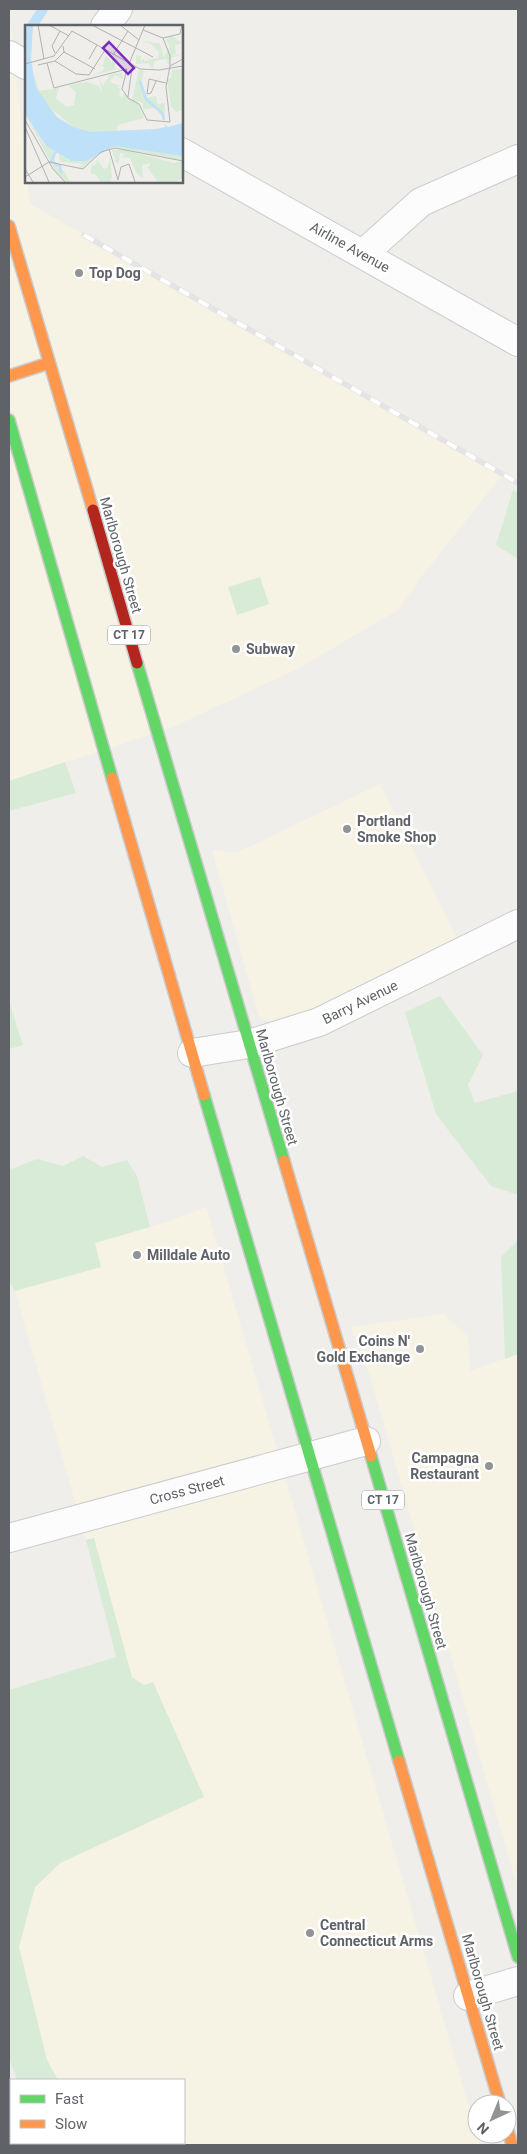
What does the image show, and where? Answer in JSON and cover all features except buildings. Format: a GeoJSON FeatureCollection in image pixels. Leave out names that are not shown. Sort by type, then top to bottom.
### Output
{"type":"FeatureCollection","features":[{"type":"Feature","properties":{"kind":"main road","name":"Marlborough Street"},"geometry":{"type":"LineString","coordinates":[[9,226],[518,1957]]}},
{"type":"Feature","properties":{"kind":"main road"},"geometry":{"type":"LineString","coordinates":[[9,376],[49,362]]}},
{"type":"Feature","properties":{"kind":"main road","name":"Marlborough Street"},"geometry":{"type":"LineString","coordinates":[[9,420],[497,2094]]}},
{"type":"Feature","properties":{"kind":"street"},"geometry":{"type":"LineString","coordinates":[[106,25],[118,9]]}},
{"type":"Feature","properties":{"kind":"street"},"geometry":{"type":"LineString","coordinates":[[9,55],[25,64]]}},
{"type":"Feature","properties":{"kind":"street","name":"Airline Avenue"},"geometry":{"type":"LineString","coordinates":[[182,153],[518,342]]}},
{"type":"Feature","properties":{"kind":"street"},"geometry":{"type":"LineString","coordinates":[[363,254],[420,202],[518,159]]}},
{"type":"Feature","properties":{"kind":"street","name":"Barry Avenue"},"geometry":{"type":"LineString","coordinates":[[192,1053],[249,1044],[319,1022],[518,924]]}},
{"type":"Feature","properties":{"kind":"street","name":"Cross Street"},"geometry":{"type":"LineString","coordinates":[[9,1538],[366,1441]]}},
{"type":"Feature","properties":{"kind":"street"},"geometry":{"type":"LineString","coordinates":[[468,1996],[518,1981]]}},
{"type":"Feature","properties":{"kind":"shaded area"},"geometry":{"type":"Polygon","coordinates":[[[9,9],[25,158],[25,182],[28,182],[30,204],[503,474],[421,577],[398,610],[297,669],[173,727],[9,781],[9,9]]]}},
{"type":"Feature","properties":{"kind":"shaded area"},"geometry":{"type":"Polygon","coordinates":[[[380,784],[457,939],[311,1010],[269,1022],[259,1016],[212,850],[236,853],[380,784]]]}},
{"type":"Feature","properties":{"kind":"shaded area"},"geometry":{"type":"Polygon","coordinates":[[[206,1207],[467,2100],[467,2144],[480,2145],[153,2145],[185,2144],[185,2079],[57,2079],[47,2060],[19,1947],[35,1887],[60,1863],[203,1796],[153,1682],[144,1685],[132,1678],[94,1538],[86,1540],[15,1291],[101,1267],[94,1243],[167,1222],[206,1207]]]}},
{"type":"Feature","properties":{"kind":"shaded area"},"geometry":{"type":"Polygon","coordinates":[[[444,1314],[468,1337],[470,1371],[518,1354],[518,1889],[370,1376],[351,1327],[444,1314]]]}},
{"type":"Feature","properties":{"kind":"green space"},"geometry":{"type":"Polygon","coordinates":[[[513,490],[518,493],[518,559],[496,545],[513,490]]]}},
{"type":"Feature","properties":{"kind":"green space"},"geometry":{"type":"Polygon","coordinates":[[[260,577],[269,604],[237,615],[228,587],[260,577]]]}},
{"type":"Feature","properties":{"kind":"green space"},"geometry":{"type":"Polygon","coordinates":[[[65,762],[76,793],[9,811],[9,781],[65,762]]]}},
{"type":"Feature","properties":{"kind":"green space"},"geometry":{"type":"Polygon","coordinates":[[[440,996],[483,1055],[468,1085],[475,1103],[518,1091],[518,1195],[491,1186],[436,1114],[405,1012],[440,996]]]}},
{"type":"Feature","properties":{"kind":"green space"},"geometry":{"type":"Polygon","coordinates":[[[9,1001],[23,1045],[9,1049],[9,1001]]]}},
{"type":"Feature","properties":{"kind":"green space"},"geometry":{"type":"Polygon","coordinates":[[[83,1156],[102,1167],[127,1160],[137,1176],[150,1227],[95,1243],[101,1267],[15,1291],[9,1281],[9,1170],[37,1159],[63,1166],[83,1156]]]}},
{"type":"Feature","properties":{"kind":"green space"},"geometry":{"type":"Polygon","coordinates":[[[518,1240],[518,1354],[505,1359],[501,1257],[518,1240]]]}},
{"type":"Feature","properties":{"kind":"green space"},"geometry":{"type":"Polygon","coordinates":[[[94,1538],[132,1677],[144,1685],[153,1682],[204,1797],[60,1863],[35,1887],[19,1947],[47,2060],[57,2079],[17,2079],[9,2058],[9,1690],[116,1657],[86,1540],[94,1538]]]}},
{"type":"Feature","properties":{"kind":"green space"},"geometry":{"type":"Polygon","coordinates":[[[42,2144],[153,2144],[153,2145],[42,2144]]]}},
{"type":"Feature","properties":{"kind":"waterway"},"geometry":{"type":"LineString","coordinates":[[33,25],[43,9]]}},
{"type":"Feature","properties":{"kind":"railway"},"geometry":{"type":"LineString","coordinates":[[84,235],[518,483]]}},
{"type":"Feature","properties":{"kind":"traffic: fast"},"geometry":{"type":"LineString","coordinates":[[9,420],[112,778]]}},
{"type":"Feature","properties":{"kind":"traffic: fast"},"geometry":{"type":"LineString","coordinates":[[137,663],[284,1161]]}},
{"type":"Feature","properties":{"kind":"traffic: fast"},"geometry":{"type":"LineString","coordinates":[[204,1095],[399,1761]]}},
{"type":"Feature","properties":{"kind":"traffic: fast"},"geometry":{"type":"LineString","coordinates":[[371,1456],[518,1957]]}},
{"type":"Feature","properties":{"kind":"traffic: slow"},"geometry":{"type":"LineString","coordinates":[[9,226],[93,510]]}},
{"type":"Feature","properties":{"kind":"traffic: slow"},"geometry":{"type":"LineString","coordinates":[[9,376],[49,363]]}},
{"type":"Feature","properties":{"kind":"traffic: slow"},"geometry":{"type":"LineString","coordinates":[[112,778],[204,1095]]}},
{"type":"Feature","properties":{"kind":"traffic: slow"},"geometry":{"type":"LineString","coordinates":[[284,1161],[371,1456]]}},
{"type":"Feature","properties":{"kind":"traffic: slow"},"geometry":{"type":"LineString","coordinates":[[399,1761],[497,2094]]}},
{"type":"Feature","properties":{"kind":"traffic: jam"},"geometry":{"type":"LineString","coordinates":[[93,510],[137,663]]}},
{"type":"Feature","properties":{"kind":"place","name":"Top Dog"},"geometry":{"type":"Point","coordinates":[79,273]}},
{"type":"Feature","properties":{"kind":"place","name":"Subway"},"geometry":{"type":"Point","coordinates":[236,649]}},
{"type":"Feature","properties":{"kind":"place","name":"Portland Smoke Shop"},"geometry":{"type":"Point","coordinates":[347,829]}},
{"type":"Feature","properties":{"kind":"place","name":"Milldale Auto"},"geometry":{"type":"Point","coordinates":[137,1255]}},
{"type":"Feature","properties":{"kind":"place","name":"Coins N' Gold Exchange"},"geometry":{"type":"Point","coordinates":[420,1349]}},
{"type":"Feature","properties":{"kind":"place","name":"Campagna Restaurant"},"geometry":{"type":"Point","coordinates":[489,1466]}},
{"type":"Feature","properties":{"kind":"place","name":"Central Connecticut Arms"},"geometry":{"type":"Point","coordinates":[310,1933]}}]}
